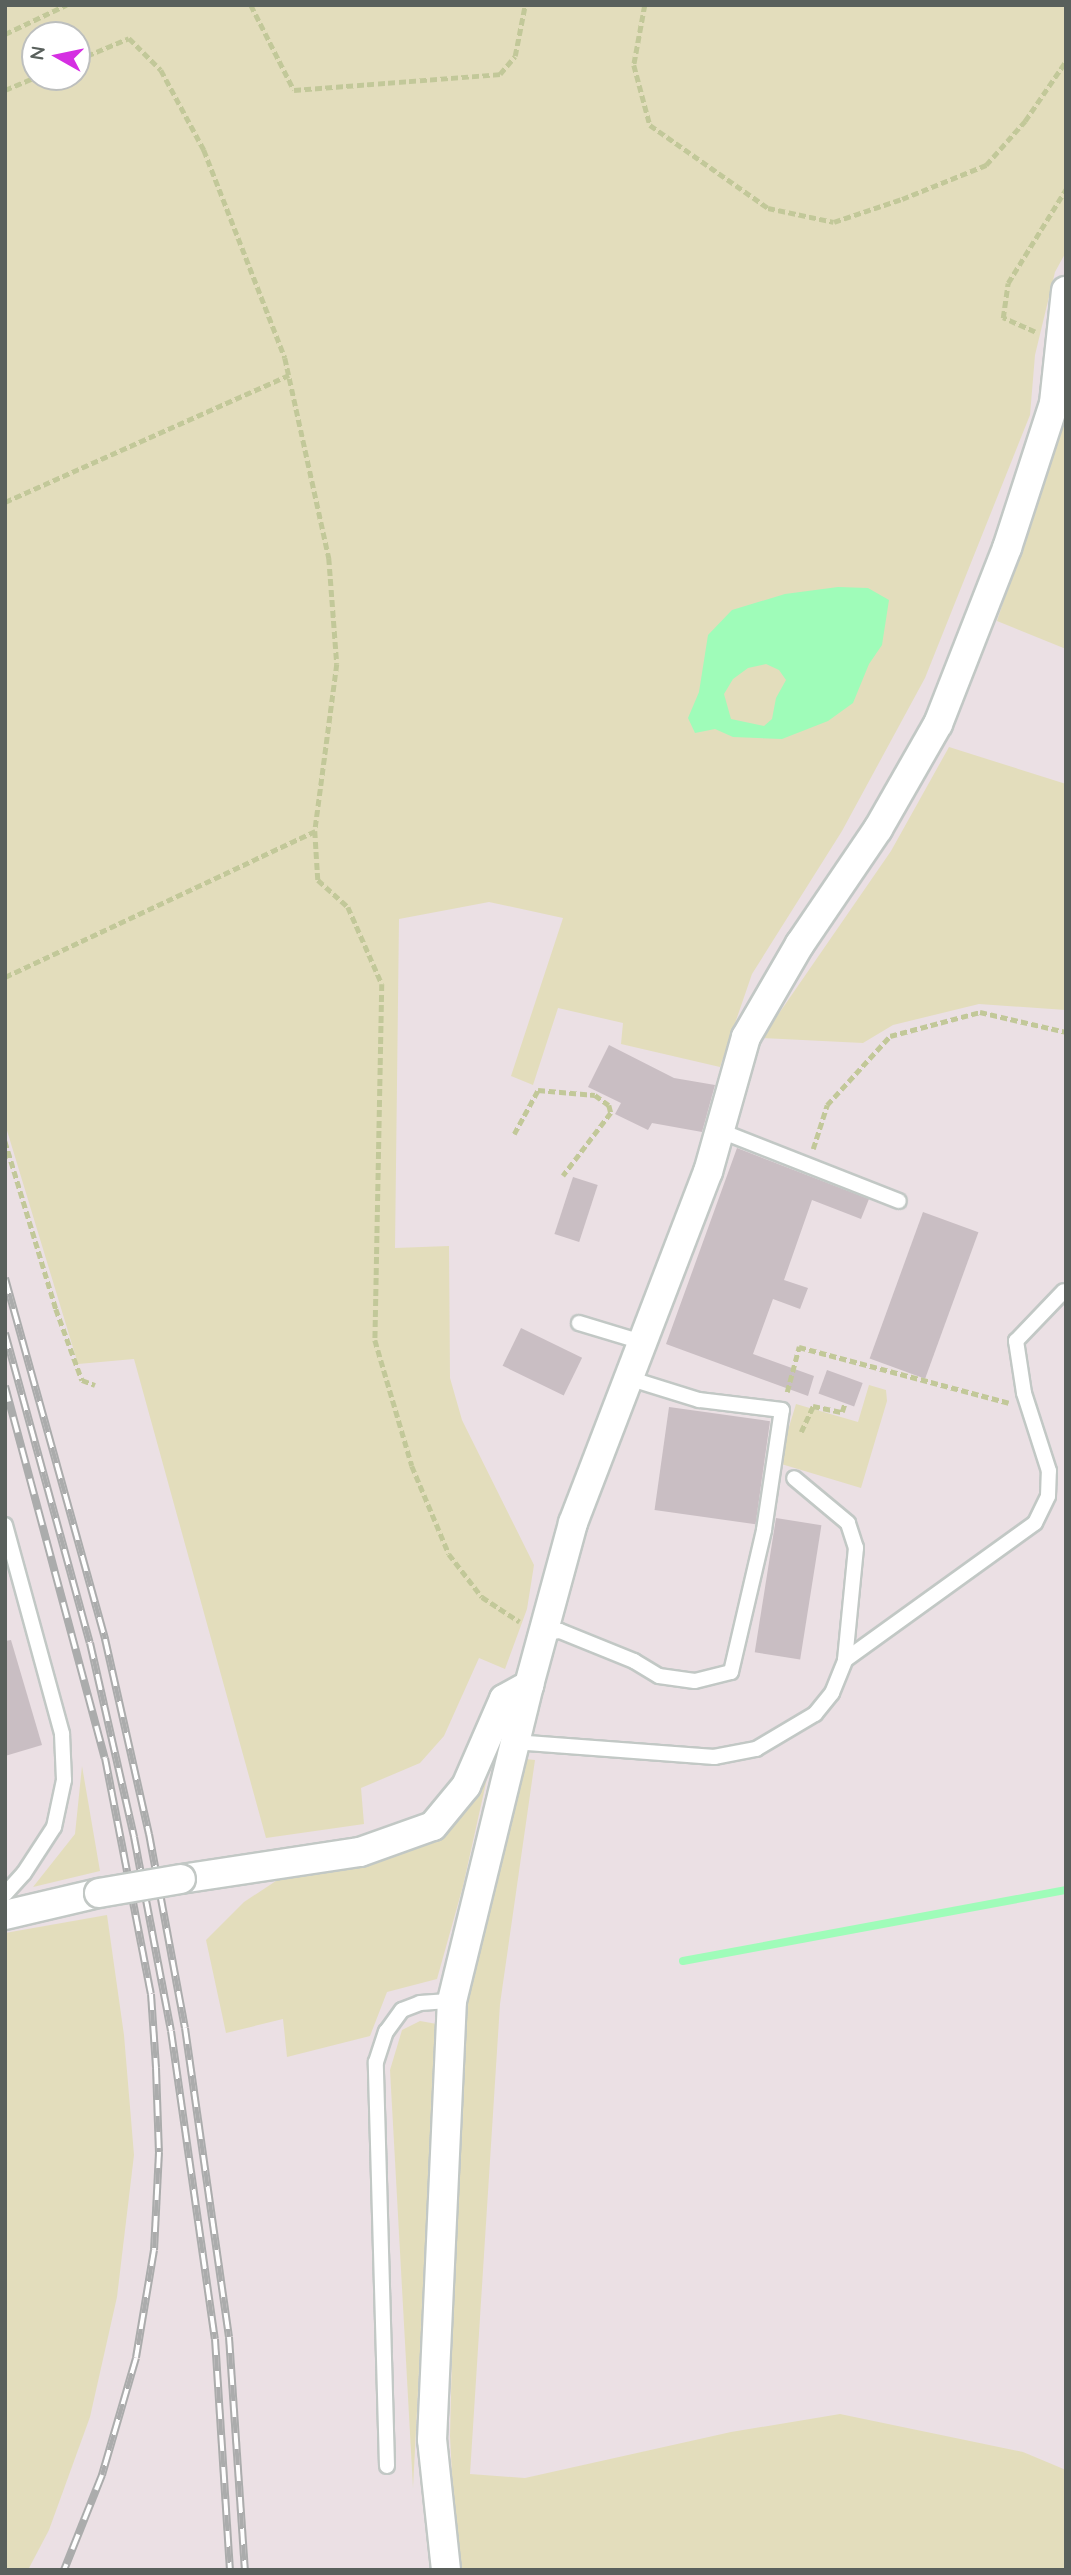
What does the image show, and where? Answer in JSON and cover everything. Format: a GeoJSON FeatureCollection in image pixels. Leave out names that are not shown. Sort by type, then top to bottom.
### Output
{"type":"FeatureCollection","features":[{"type":"Feature","properties":{"kind":"street"},"geometry":{"type":"LineString","coordinates":[[446,2570],[432,2440],[453,2001],[514,1742],[543,1633],[573,1523],[721,1130],[746,1037],[800,944],[878,830],[938,724],[1007,548],[1050,416],[1066,290]]}},
{"type":"Feature","properties":{"kind":"street"},"geometry":{"type":"LineString","coordinates":[[5,1915],[99,1893],[360,1852],[433,1826],[466,1786],[504,1699],[529,1685]]}},
{"type":"Feature","properties":{"kind":"lane"},"geometry":{"type":"LineString","coordinates":[[721,1130],[899,1201]]}},
{"type":"Feature","properties":{"kind":"lane"},"geometry":{"type":"LineString","coordinates":[[845,1660],[1035,1523],[1048,1496],[1049,1471],[1029,1409],[1016,1341],[1064,1291]]}},
{"type":"Feature","properties":{"kind":"lane"},"geometry":{"type":"LineString","coordinates":[[579,1323],[642,1342]]}},
{"type":"Feature","properties":{"kind":"lane"},"geometry":{"type":"LineString","coordinates":[[543,1633],[560,1631],[634,1661],[659,1676],[695,1681],[731,1672],[764,1530],[782,1410],[699,1400],[628,1378]]}},
{"type":"Feature","properties":{"kind":"lane"},"geometry":{"type":"LineString","coordinates":[[514,1742],[713,1757],[756,1749],[815,1714],[832,1693],[845,1660],[856,1548],[848,1523],[794,1478]]}},
{"type":"Feature","properties":{"kind":"lane"},"geometry":{"type":"LineString","coordinates":[[5,1525],[62,1734],[64,1780],[54,1826],[24,1873],[5,1894]]}},
{"type":"Feature","properties":{"kind":"lane"},"geometry":{"type":"LineString","coordinates":[[387,2466],[376,2062],[386,2032],[402,2010],[420,2003],[453,2001]]}},
{"type":"Feature","properties":{"kind":"path"},"geometry":{"type":"LineString","coordinates":[[5,34],[66,5]]}},
{"type":"Feature","properties":{"kind":"path"},"geometry":{"type":"LineString","coordinates":[[251,5],[293,90],[499,74],[515,56],[525,5]]}},
{"type":"Feature","properties":{"kind":"path"},"geometry":{"type":"LineString","coordinates":[[645,5],[634,65],[650,125],[768,208],[834,222],[902,199],[986,164],[1026,121],[1066,61]]}},
{"type":"Feature","properties":{"kind":"path"},"geometry":{"type":"LineString","coordinates":[[91,54],[129,38],[161,70],[204,150],[285,358],[329,558],[337,664],[315,831],[318,880],[348,907],[382,985],[375,1340],[412,1466],[449,1554],[482,1597],[504,1614],[543,1633]]}},
{"type":"Feature","properties":{"kind":"path"},"geometry":{"type":"LineString","coordinates":[[1060,343],[1003,318],[1008,283],[1066,189]]}},
{"type":"Feature","properties":{"kind":"path"},"geometry":{"type":"LineString","coordinates":[[5,502],[289,375]]}},
{"type":"Feature","properties":{"kind":"path"},"geometry":{"type":"LineString","coordinates":[[5,977],[315,831]]}},
{"type":"Feature","properties":{"kind":"path"},"geometry":{"type":"LineString","coordinates":[[808,1165],[827,1105],[890,1036],[980,1012],[1066,1032]]}},
{"type":"Feature","properties":{"kind":"path"},"geometry":{"type":"LineString","coordinates":[[514,1134],[538,1090],[595,1095],[609,1105],[611,1113],[563,1176]]}},
{"type":"Feature","properties":{"kind":"path"},"geometry":{"type":"LineString","coordinates":[[5,1141],[56,1309],[82,1380],[95,1385]]}},
{"type":"Feature","properties":{"kind":"path"},"geometry":{"type":"LineString","coordinates":[[782,1410],[799,1347],[1029,1409]]}},
{"type":"Feature","properties":{"kind":"path"},"geometry":{"type":"LineString","coordinates":[[799,1437],[813,1406],[842,1412],[845,1404]]}},
{"type":"Feature","properties":{"kind":"shaded area"},"geometry":{"type":"Polygon","coordinates":[[[5,5],[1066,5],[1066,252],[1055,272],[1035,355],[1030,415],[925,678],[842,831],[752,974],[720,1067],[621,1044],[623,1023],[558,1008],[533,1085],[511,1076],[563,918],[489,902],[399,919],[395,1248],[449,1246],[450,1378],[462,1420],[534,1565],[527,1609],[505,1669],[479,1658],[444,1736],[420,1763],[361,1788],[364,1824],[266,1838],[134,1359],[78,1364],[5,1124],[5,5]]]}},
{"type":"Feature","properties":{"kind":"shaded area"},"geometry":{"type":"Polygon","coordinates":[[[1066,411],[1066,649],[997,621],[1066,411]]]}},
{"type":"Feature","properties":{"kind":"shaded area"},"geometry":{"type":"Polygon","coordinates":[[[838,587],[868,588],[889,600],[882,645],[869,664],[853,703],[828,721],[782,739],[733,737],[715,729],[695,733],[688,718],[699,692],[708,635],[732,610],[785,594],[838,587]],[[766,664],[748,668],[733,679],[724,694],[731,719],[764,726],[772,719],[776,698],[786,680],[779,670],[766,664]]]}},
{"type":"Feature","properties":{"kind":"shaded area"},"geometry":{"type":"Polygon","coordinates":[[[949,747],[1066,784],[1066,1010],[979,1004],[893,1025],[863,1043],[762,1038],[891,851],[949,747]]]}},
{"type":"Feature","properties":{"kind":"shaded area"},"geometry":{"type":"Polygon","coordinates":[[[869,1385],[886,1390],[887,1401],[861,1488],[778,1463],[796,1404],[858,1422],[869,1385]]]}},
{"type":"Feature","properties":{"kind":"shaded area"},"geometry":{"type":"Polygon","coordinates":[[[494,1747],[463,1886],[437,1979],[387,1992],[370,2036],[287,2057],[283,2019],[226,2033],[206,1940],[244,1902],[288,1873],[418,1847],[455,1821],[494,1747]]]}},
{"type":"Feature","properties":{"kind":"shaded area"},"geometry":{"type":"Polygon","coordinates":[[[525,1759],[535,1760],[500,2004],[470,2474],[525,2478],[731,2432],[840,2414],[1023,2452],[1066,2470],[1066,2570],[457,2570],[450,2436],[460,2029],[476,1934],[525,1759]]]}},
{"type":"Feature","properties":{"kind":"shaded area"},"geometry":{"type":"Polygon","coordinates":[[[82,1766],[100,1871],[33,1887],[75,1834],[82,1766]]]}},
{"type":"Feature","properties":{"kind":"shaded area"},"geometry":{"type":"Polygon","coordinates":[[[107,1915],[124,2035],[134,2155],[117,2297],[90,2417],[49,2530],[28,2570],[5,2570],[5,1933],[107,1915]]]}},
{"type":"Feature","properties":{"kind":"shaded area"},"geometry":{"type":"Polygon","coordinates":[[[420,2021],[437,2024],[413,2488],[390,2070],[402,2030],[420,2021]]]}},
{"type":"Feature","properties":{"kind":"building"},"geometry":{"type":"Polygon","coordinates":[[[609,1045],[674,1078],[715,1085],[702,1132],[652,1123],[648,1130],[615,1114],[621,1103],[588,1087],[609,1045]]]}},
{"type":"Feature","properties":{"kind":"building"},"geometry":{"type":"Polygon","coordinates":[[[737,1148],[869,1199],[861,1219],[812,1200],[784,1280],[808,1288],[800,1309],[773,1299],[753,1354],[814,1376],[808,1396],[666,1344],[737,1148]]]}},
{"type":"Feature","properties":{"kind":"building"},"geometry":{"type":"Polygon","coordinates":[[[573,1177],[598,1185],[579,1242],[554,1234],[573,1177]]]}},
{"type":"Feature","properties":{"kind":"building"},"geometry":{"type":"Polygon","coordinates":[[[923,1212],[978,1232],[925,1379],[870,1359],[923,1212]]]}},
{"type":"Feature","properties":{"kind":"building"},"geometry":{"type":"Polygon","coordinates":[[[521,1328],[582,1358],[564,1396],[503,1366],[521,1328]]]}},
{"type":"Feature","properties":{"kind":"building"},"geometry":{"type":"Polygon","coordinates":[[[827,1370],[863,1383],[854,1406],[818,1393],[827,1370]]]}},
{"type":"Feature","properties":{"kind":"building"},"geometry":{"type":"Polygon","coordinates":[[[669,1407],[770,1421],[756,1524],[655,1510],[669,1407]]]}},
{"type":"Feature","properties":{"kind":"building"},"geometry":{"type":"Polygon","coordinates":[[[776,1518],[821,1525],[800,1660],[755,1652],[776,1518]]]}},
{"type":"Feature","properties":{"kind":"building"},"geometry":{"type":"Polygon","coordinates":[[[11,1640],[42,1745],[5,1756],[5,1641],[11,1640]]]}},
{"type":"Feature","properties":{"kind":"waterway"},"geometry":{"type":"LineString","coordinates":[[683,1961],[1066,1890]]}},
{"type":"Feature","properties":{"kind":"railway"},"geometry":{"type":"LineString","coordinates":[[5,1278],[105,1639],[149,1834],[185,2028],[229,2337],[245,2570]]}},
{"type":"Feature","properties":{"kind":"railway"},"geometry":{"type":"LineString","coordinates":[[5,1333],[90,1643],[134,1837],[171,2031],[215,2339],[230,2570]]}},
{"type":"Feature","properties":{"kind":"railway"},"geometry":{"type":"LineString","coordinates":[[5,1386],[105,1758],[151,1994],[156,2068],[159,2152],[154,2250],[136,2358],[102,2475],[64,2570]]}}]}
